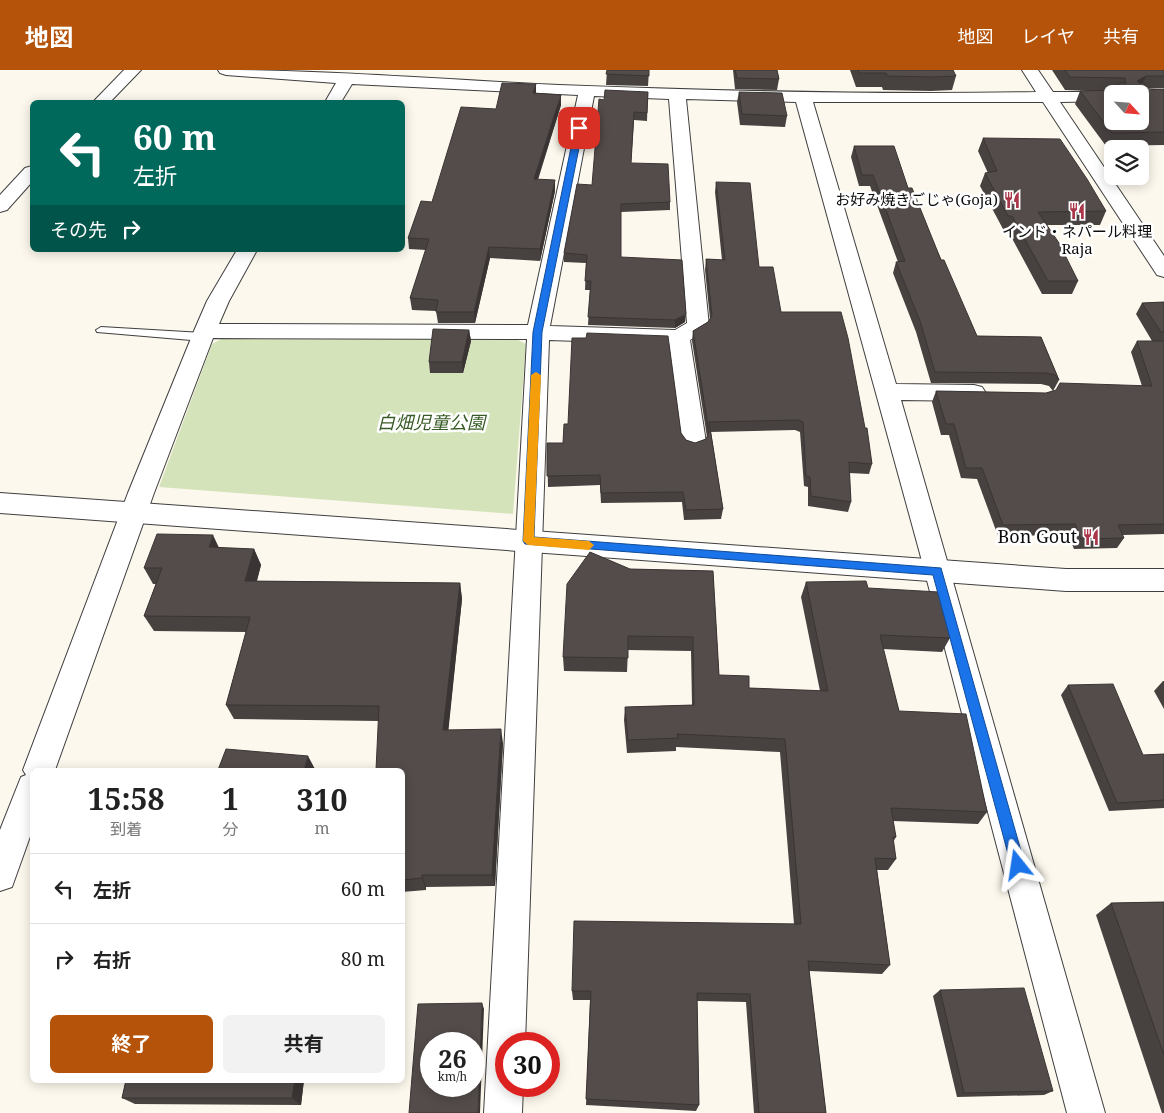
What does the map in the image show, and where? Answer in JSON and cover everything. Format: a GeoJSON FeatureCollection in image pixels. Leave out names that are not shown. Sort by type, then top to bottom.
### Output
{"type":"FeatureCollection","features":[{"type":"Feature","properties":{"kind":"street"},"geometry":{"type":"LineString","coordinates":[[103,100],[133,70]]}},
{"type":"Feature","properties":{"kind":"street"},"geometry":{"type":"LineString","coordinates":[[226,70],[346,79],[587,91],[803,96],[1048,98],[1104,96]]}},
{"type":"Feature","properties":{"kind":"street"},"geometry":{"type":"LineString","coordinates":[[1030,70],[1164,271]]}},
{"type":"Feature","properties":{"kind":"street"},"geometry":{"type":"LineString","coordinates":[[334,100],[346,79]]}},
{"type":"Feature","properties":{"kind":"street"},"geometry":{"type":"LineString","coordinates":[[503,1113],[538,332],[587,91]]}},
{"type":"Feature","properties":{"kind":"street"},"geometry":{"type":"LineString","coordinates":[[204,334],[538,332],[679,337],[698,326],[677,93]]}},
{"type":"Feature","properties":{"kind":"street"},"geometry":{"type":"LineString","coordinates":[[803,96],[888,392],[1086,1113]]}},
{"type":"Feature","properties":{"kind":"street"},"geometry":{"type":"LineString","coordinates":[[0,206],[30,174]]}},
{"type":"Feature","properties":{"kind":"street"},"geometry":{"type":"LineString","coordinates":[[40,768],[134,513],[204,334],[218,301],[246,252]]}},
{"type":"Feature","properties":{"kind":"street"},"geometry":{"type":"LineString","coordinates":[[679,337],[694,442]]}},
{"type":"Feature","properties":{"kind":"street"},"geometry":{"type":"LineString","coordinates":[[888,392],[993,393]]}},
{"type":"Feature","properties":{"kind":"street"},"geometry":{"type":"LineString","coordinates":[[0,503],[1066,580],[1164,580]]}},
{"type":"Feature","properties":{"kind":"street"},"geometry":{"type":"LineString","coordinates":[[0,875],[30,792]]}},
{"type":"Feature","properties":{"kind":"lane"},"geometry":{"type":"LineString","coordinates":[[101,330],[204,334]]}},
{"type":"Feature","properties":{"kind":"green space","name":"白畑児童公園"},"geometry":{"type":"Polygon","coordinates":[[[225,337],[512,337],[526,344],[513,514],[159,487],[212,344],[225,337]]]}},
{"type":"Feature","properties":{"kind":"building"},"geometry":{"type":"Polygon","coordinates":[[[607,70],[649,70],[649,76],[606,74],[607,70]]]}},
{"type":"Feature","properties":{"kind":"building"},"geometry":{"type":"Polygon","coordinates":[[[735,70],[777,70],[779,79],[737,78],[735,70]]]}},
{"type":"Feature","properties":{"kind":"building"},"geometry":{"type":"Polygon","coordinates":[[[858,70],[953,70],[956,76],[887,76],[886,73],[859,73],[858,70]]]}},
{"type":"Feature","properties":{"kind":"building"},"geometry":{"type":"Polygon","coordinates":[[[1065,70],[1164,70],[1164,76],[1146,76],[1137,81],[1144,83],[1145,85],[1119,85],[1119,83],[1126,83],[1125,78],[1070,77],[1065,70]]]}},
{"type":"Feature","properties":{"kind":"building"},"geometry":{"type":"Polygon","coordinates":[[[502,83],[536,84],[533,93],[561,95],[534,179],[555,180],[540,249],[489,247],[474,312],[436,312],[438,300],[410,298],[429,239],[408,238],[421,201],[432,202],[461,107],[496,109],[502,83]]]}},
{"type":"Feature","properties":{"kind":"building"},"geometry":{"type":"Polygon","coordinates":[[[1164,89],[1164,132],[1112,133],[1110,130],[1149,130],[1149,90],[1164,89]]]}},
{"type":"Feature","properties":{"kind":"building"},"geometry":{"type":"Polygon","coordinates":[[[605,90],[648,92],[647,113],[634,112],[631,163],[668,164],[670,202],[621,204],[621,257],[682,260],[686,314],[675,320],[588,317],[591,281],[585,281],[587,255],[564,253],[577,184],[592,185],[599,99],[604,100],[605,90]]]}},
{"type":"Feature","properties":{"kind":"building"},"geometry":{"type":"Polygon","coordinates":[[[1104,90],[1104,122],[1080,91],[1104,90]]]}},
{"type":"Feature","properties":{"kind":"building"},"geometry":{"type":"Polygon","coordinates":[[[739,92],[782,93],[787,116],[742,114],[739,92]]]}},
{"type":"Feature","properties":{"kind":"building"},"geometry":{"type":"Polygon","coordinates":[[[983,138],[1060,139],[1087,179],[1106,211],[1038,212],[1059,243],[1078,281],[1048,281],[1012,216],[1008,216],[985,173],[997,171],[983,138]]]}},
{"type":"Feature","properties":{"kind":"building"},"geometry":{"type":"Polygon","coordinates":[[[854,146],[894,146],[908,188],[912,188],[941,260],[944,260],[977,336],[1041,337],[1059,380],[1055,375],[1046,373],[935,372],[920,321],[896,262],[905,261],[873,175],[862,175],[854,146]]]}},
{"type":"Feature","properties":{"kind":"building"},"geometry":{"type":"Polygon","coordinates":[[[716,182],[750,183],[759,267],[773,267],[781,312],[841,312],[848,338],[865,428],[867,428],[872,464],[849,462],[851,502],[811,496],[810,477],[806,476],[803,422],[798,420],[709,422],[723,509],[686,510],[683,492],[601,493],[600,475],[547,476],[547,443],[563,443],[564,424],[568,424],[572,338],[586,338],[587,333],[668,336],[681,433],[686,440],[695,443],[706,439],[709,432],[693,331],[708,322],[712,316],[706,259],[725,260],[716,182]]]}},
{"type":"Feature","properties":{"kind":"building"},"geometry":{"type":"Polygon","coordinates":[[[1164,302],[1164,332],[1161,332],[1142,303],[1164,302]]]}},
{"type":"Feature","properties":{"kind":"building"},"geometry":{"type":"Polygon","coordinates":[[[433,329],[469,330],[462,362],[429,362],[433,329]]]}},
{"type":"Feature","properties":{"kind":"building"},"geometry":{"type":"Polygon","coordinates":[[[1137,341],[1164,341],[1164,524],[1118,525],[1124,538],[1081,539],[1075,524],[1003,525],[982,468],[966,468],[954,424],[946,424],[936,391],[1046,393],[1056,390],[1060,383],[1152,386],[1137,341]]]}},
{"type":"Feature","properties":{"kind":"building"},"geometry":{"type":"Polygon","coordinates":[[[157,534],[213,535],[209,547],[254,549],[245,581],[460,583],[443,730],[501,729],[492,875],[422,875],[422,878],[405,880],[405,768],[376,768],[379,706],[226,705],[250,617],[144,616],[162,568],[144,568],[157,534]]]}},
{"type":"Feature","properties":{"kind":"building"},"geometry":{"type":"Polygon","coordinates":[[[590,552],[630,569],[713,571],[719,675],[749,676],[749,688],[828,691],[806,582],[866,581],[868,588],[939,592],[950,638],[880,635],[899,711],[966,714],[987,812],[891,808],[896,837],[893,837],[896,859],[875,858],[890,965],[808,961],[826,1113],[759,1113],[750,994],[697,993],[699,1105],[586,1099],[591,991],[572,991],[574,921],[801,924],[785,739],[677,734],[678,738],[628,740],[625,707],[694,705],[693,637],[628,636],[628,658],[563,657],[567,584],[590,552]]]}},
{"type":"Feature","properties":{"kind":"building"},"geometry":{"type":"Polygon","coordinates":[[[1113,684],[1143,755],[1164,754],[1164,800],[1117,803],[1068,685],[1113,684]]]}},
{"type":"Feature","properties":{"kind":"building"},"geometry":{"type":"Polygon","coordinates":[[[226,749],[308,756],[305,768],[219,768],[226,749]]]}},
{"type":"Feature","properties":{"kind":"building"},"geometry":{"type":"Polygon","coordinates":[[[1164,902],[1164,1055],[1111,903],[1164,902]]]}},
{"type":"Feature","properties":{"kind":"building"},"geometry":{"type":"Polygon","coordinates":[[[1024,988],[1053,1091],[964,1093],[940,990],[1024,988]]]}},
{"type":"Feature","properties":{"kind":"building"},"geometry":{"type":"Polygon","coordinates":[[[482,1003],[481,1032],[420,1032],[420,1097],[479,1097],[478,1113],[409,1113],[418,1004],[482,1003]]]}},
{"type":"Feature","properties":{"kind":"building"},"geometry":{"type":"Polygon","coordinates":[[[125,1083],[294,1083],[292,1098],[122,1098],[125,1083]]]}},
{"type":"Feature","properties":{"kind":"slow traffic"},"geometry":{"type":"LineString","coordinates":[[536,375],[528,541],[589,545]]}},
{"type":"Feature","properties":{"kind":"place","name":"お好み焼きごじゃ(Goja)"},"geometry":{"type":"Point","coordinates":[1012,200]}},
{"type":"Feature","properties":{"kind":"place","name":"インド・ネパール料理 Raja"},"geometry":{"type":"Point","coordinates":[1077,211]}},
{"type":"Feature","properties":{"kind":"place","name":"Bon Gout"},"geometry":{"type":"Point","coordinates":[1091,537]}},
{"type":"Feature","properties":{"kind":"route"},"geometry":{"type":"LineString","coordinates":[[579,128],[538,332],[528,541],[937,571],[1018,865]]}}]}
